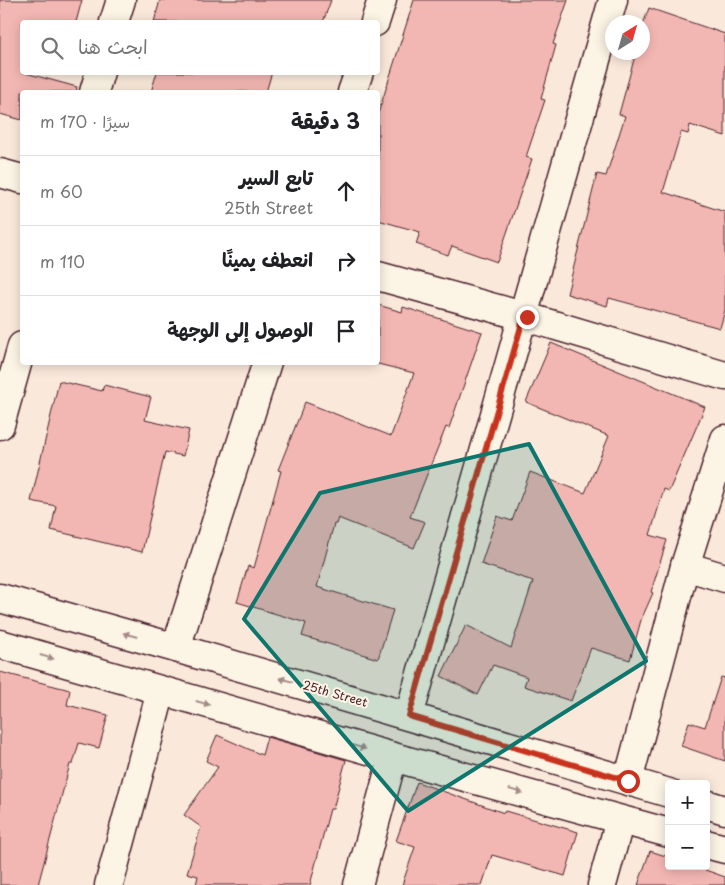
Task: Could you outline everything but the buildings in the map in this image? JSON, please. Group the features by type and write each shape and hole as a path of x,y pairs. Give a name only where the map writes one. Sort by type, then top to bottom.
{"street":[{"path":"115,20 121,0"},
{"path":"376,20 382,0"},
{"path":"409,716 613,0"},
{"path":"95,90 99,75"},
{"path":"353,90 358,75"},
{"path":"0,173 20,178"},
{"path":"380,277 524,316 725,376"},
{"path":"0,425 20,353"},
{"path":"176,648 266,365"},
{"path":"628,781 685,566 725,439"},
{"path":"685,566 725,578"},
{"name":"25th Street","path":"0,598 665,792"},
{"path":"0,644 665,833"},
{"path":"109,885 161,690"},
{"path":"358,885 393,757"},
{"path":"710,805 725,810"},
{"path":"602,885 620,820"},
{"path":"710,845 725,849"}],"highlighted area":[{"path":"529,444 646,661 408,811 244,619 320,493"}],"route":[{"path":"527,317 524,316 409,716 628,781"}]}
